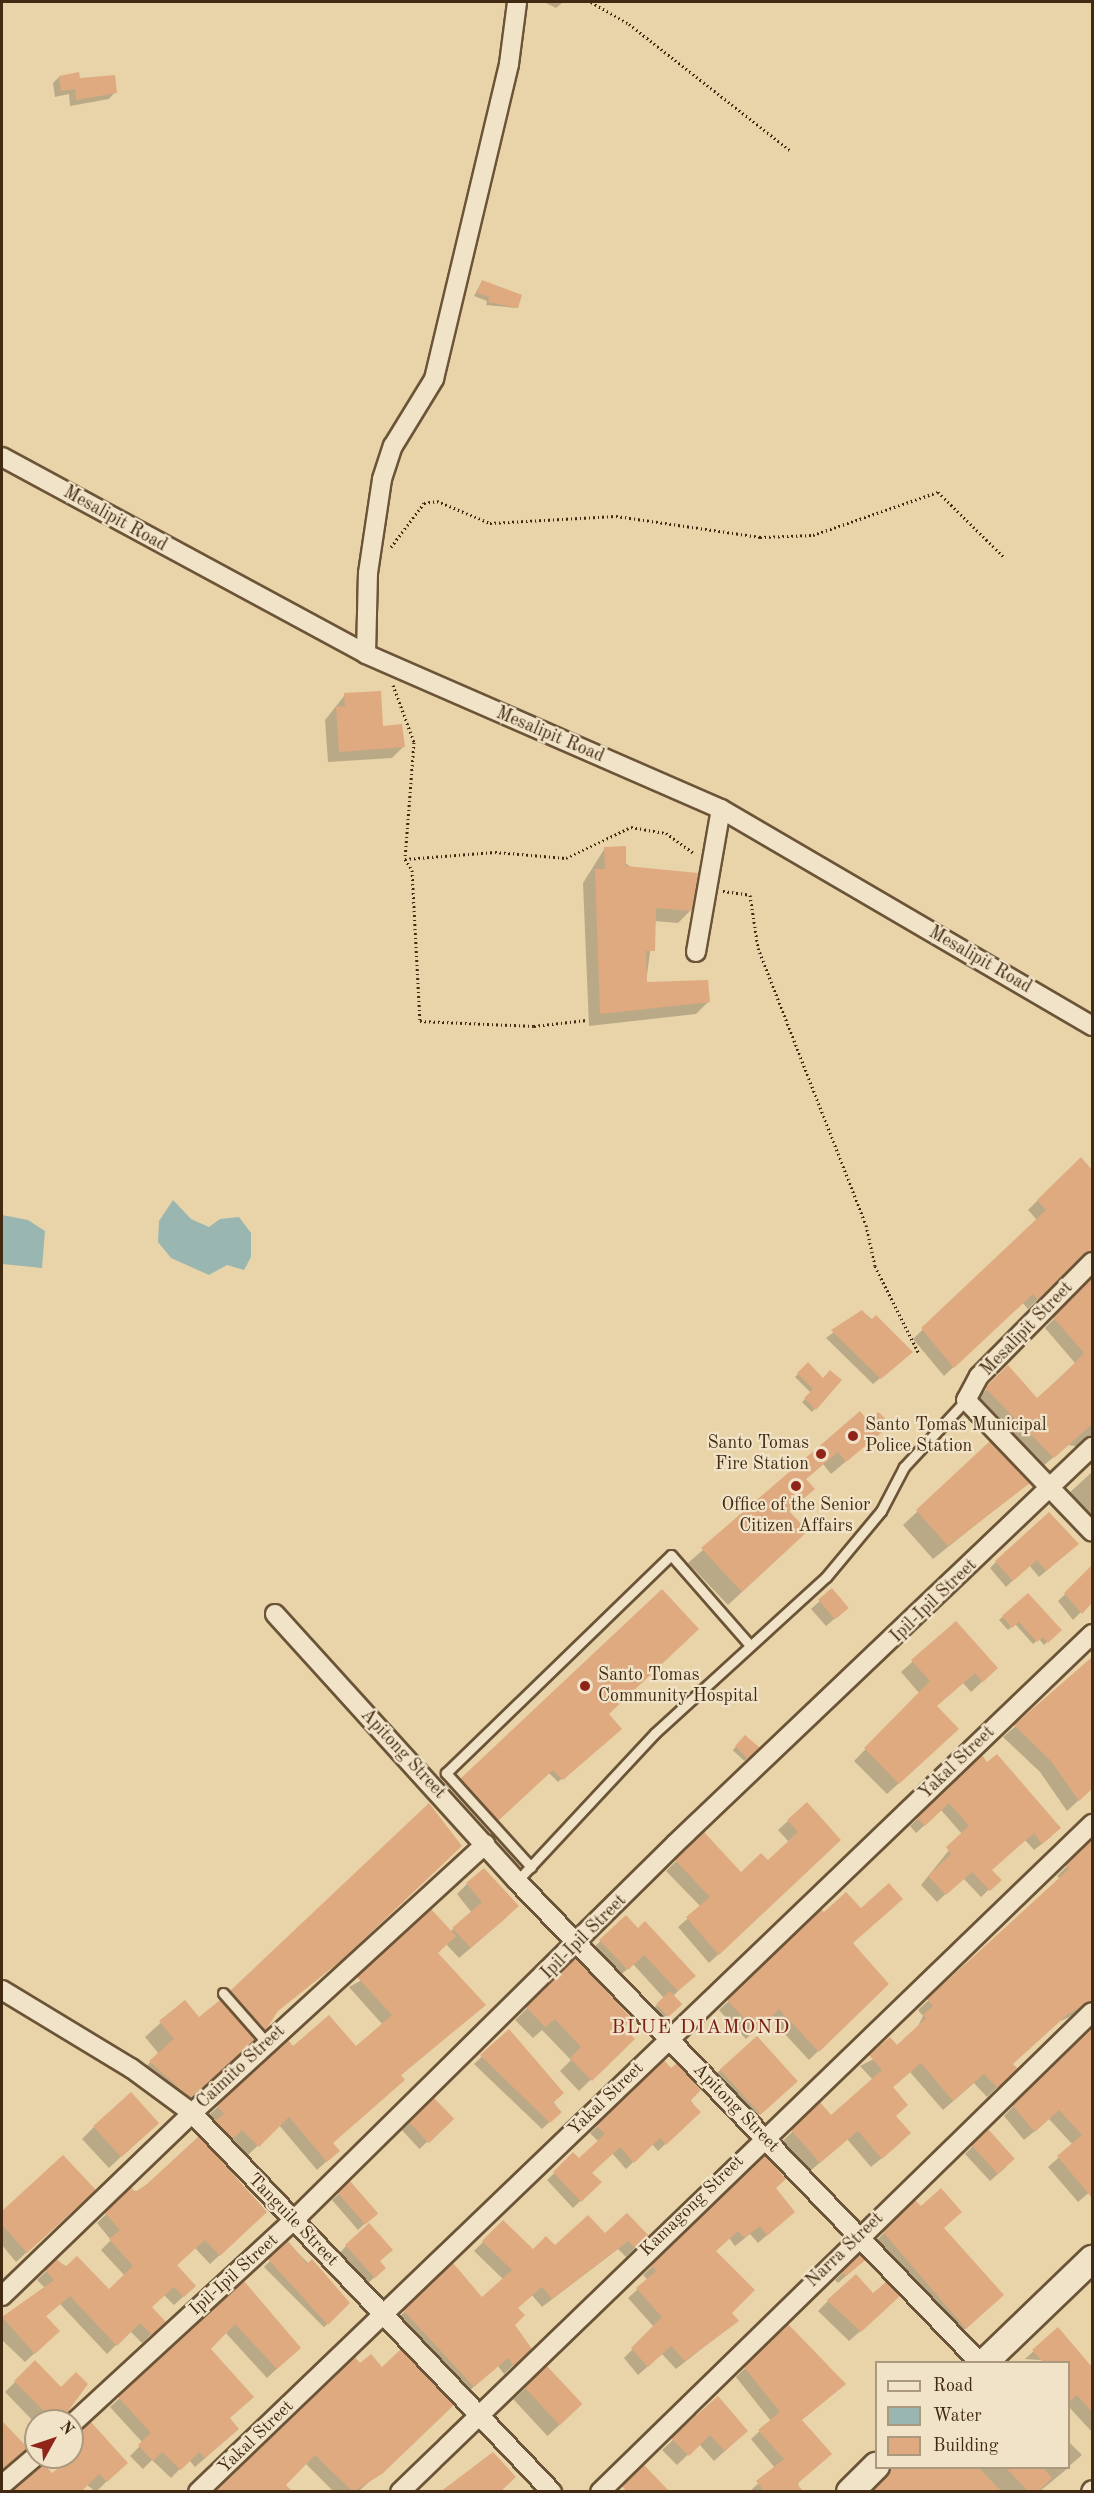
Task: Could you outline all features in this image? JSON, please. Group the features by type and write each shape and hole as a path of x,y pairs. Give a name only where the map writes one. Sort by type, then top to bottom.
{"main road":[{"path":"986,2361 1092,2259"},
{"path":"850,2492 875,2467"}],"street":[{"path":"366,654 368,573 382,478 393,446 434,379 459,286 509,64 517,2"},
{"name":"Mesalipit Road","path":"2,457 366,654 721,809 1092,1026"},
{"path":"696,952 721,809"},
{"name":"Mesalipit Street","path":"966,1400 980,1376 1092,1262"},
{"path":"966,1400 1092,1532"},
{"name":"Ipil-Ipil Street","path":"84,2413 293,2221 579,1944 675,1844 1092,1447"},
{"name":"Apitong Street","path":"275,1614 486,1844 517,1881 978,2361"},
{"name":"Yakal Street","path":"198,2492 1092,1634"},
{"name":"Kamagong Street","path":"400,2492 478,2413 1092,1824"},
{"name":"Caimito Street","path":"2,2296 192,2113 486,1844"},
{"name":"Tanguile Street","path":"2,1990 131,2068 192,2113 552,2492"},
{"name":"Narra Street","path":"600,2492 859,2236 1092,2012"},
{"path":"2,2485 24,2466"}],"lane":[{"path":"517,1881 655,1733 749,1644 826,1577 881,1510 904,1467 966,1400"},
{"path":"531,1867 446,1773 671,1555 749,1644"},
{"path":"223,1993 267,2043"}],"path":[{"path":"591,2 629,24 791,152"},
{"path":"368,573 424,503 437,501 490,523 616,516 760,537 813,536 938,492 1005,558"},
{"path":"397,669 393,686 414,742 405,859 412,870 420,1021 534,1026 587,1020"},
{"path":"405,859 495,852 566,858 630,827 666,833 711,866"},
{"path":"707,889 750,895 758,948 866,1225 875,1266 919,1354"}],"water":[{"path":"173,1200 191,1219 209,1227 220,1219 239,1217 251,1233 251,1257 244,1270 227,1265 209,1275 171,1258 158,1242 159,1221"},
{"path":"2,1215 28,1220 45,1231 42,1268 2,1264"}],"building":[{"path":"79,72 80,78 115,75 117,93 76,100 75,89 61,91 59,76"},
{"path":"482,280 522,295 518,308 488,302 489,297 477,293"},
{"path":"381,691 383,726 402,724 405,747 339,752 336,707 345,706 344,693"},
{"path":"626,846 626,866 698,873 692,911 656,908 655,951 646,951 647,982 708,980 710,1002 600,1014 595,869 605,869 604,847"},
{"path":"1081,1157 1092,1170 1092,1251 1038,1300 1033,1294 954,1368 921,1328 1046,1210 1037,1200"},
{"path":"1092,1277 1092,1424 1054,1458 985,1388 1008,1365 1037,1398 1065,1373 1084,1353 1053,1317"},
{"path":"862,1310 871,1320 876,1315 913,1352 881,1379 831,1330"},
{"path":"808,1362 823,1378 830,1370 842,1380 816,1410 804,1398 813,1389 797,1373"},
{"path":"860,1411 868,1421 878,1412 892,1424 846,1462 838,1452 806,1479 815,1489 789,1511 808,1531 742,1592 701,1548"},
{"path":"990,1441 1030,1483 948,1546 916,1510"},
{"path":"1049,1512 1079,1544 1046,1571 1037,1560 1013,1581 995,1561"},
{"path":"1092,1565 1092,1603 1082,1614 1064,1593"},
{"path":"832,1588 849,1608 835,1619 818,1600"},
{"name":"Santo Tomas Community Hospital","path":"662,1589 699,1629 609,1714 622,1729 563,1780 553,1770 498,1821 460,1779"},
{"path":"1028,1593 1062,1630 1048,1643 1043,1637 1037,1642 1019,1622 1012,1628 1002,1616"},
{"path":"956,1621 998,1668 983,1682 975,1673 937,1706 959,1729 899,1784 864,1748 930,1681 911,1660"},
{"path":"1092,1657 1092,1789 1079,1801 1051,1761 1014,1725"},
{"path":"745,1735 760,1748 748,1759 735,1746"},
{"path":"997,1754 1061,1828 1042,1844 1034,1833 992,1870 1002,1880 990,1891 972,1872 946,1895 928,1876 951,1854 946,1847 969,1826 949,1803 925,1826 917,1818 982,1755 987,1762"},
{"path":"807,1802 841,1840 719,1955 686,1917 710,1897 675,1860 704,1832 741,1872 761,1853 768,1860 798,1832 787,1820"},
{"path":"429,1803 462,1846 342,1960 278,2011 265,2031 230,1991"},
{"path":"1092,1839 1092,2001 1068,2014 1013,2064 1018,2069 998,2088 984,2074 953,2101 921,2063 893,2087 908,2105 896,2116 911,2133 882,2159 858,2131 820,2163 791,2130 820,2102 831,2115 882,2070 869,2055 890,2037 897,2045 926,2018 923,2015 933,2006 927,1999 1069,1869 1065,1865"},
{"path":"484,1868 519,1906 471,1948 452,1928 482,1902 466,1883"},
{"path":"889,1883 903,1899 853,1943 889,1984 819,2052 779,2009 756,2031 727,2000 821,1909 824,1912 846,1892 861,1908"},
{"path":"431,1909 456,1936 438,1953 486,2005 401,2075 405,2080 333,2143 340,2151 327,2162 289,2117 259,2147 242,2130 232,2139 215,2121 224,2114 217,2106 288,2040 293,2046 329,2015 356,2046 392,2015 357,1977"},
{"path":"626,1915 638,1928 645,1921 696,1976 678,1991 644,1955 628,1970 599,1940"},
{"path":"576,1958 632,2019 623,2027 635,2039 592,2081 570,2058 581,2047 555,2019 545,2027 526,2007"},
{"path":"670,1991 682,2004 668,2017 656,2004"},
{"path":"185,2000 199,2017 220,2000 255,2040 190,2098 149,2061 174,2039 159,2021"},
{"path":"1092,2027 1092,2198 1057,2156 1082,2135 1059,2110 1035,2132 1012,2105"},
{"path":"509,2029 564,2093 553,2103 562,2112 550,2123 480,2055"},
{"path":"757,2036 798,2081 761,2115 720,2069"},
{"path":"664,2060 671,2068 677,2063 701,2090 690,2101 701,2112 666,2145 660,2138 634,2163 620,2147 592,2173 602,2182 581,2202 553,2172 573,2152 579,2158 605,2134 596,2125"},
{"path":"131,2092 159,2123 121,2157 93,2126"},
{"path":"434,2098 454,2119 429,2143 409,2122"},
{"path":"988,2129 1015,2159 998,2174 971,2144"},
{"path":"199,2136 267,2212 220,2256 205,2240 177,2265 196,2286 184,2297 174,2287 152,2307 166,2322 152,2335 140,2323 117,2346 70,2296 46,2316 60,2331 35,2354 2,2317 54,2280 45,2270 57,2259 65,2267 77,2256 109,2289 133,2266 109,2239 120,2230 105,2213 131,2187 135,2192 147,2184"},
{"path":"63,2155 96,2190 27,2253 2,2225 2,2211"},
{"path":"765,2155 786,2179 776,2188 795,2212 767,2236 760,2226 744,2238 738,2231 716,2251 755,2290 732,2313 739,2321 685,2361 671,2346 648,2367 631,2348 662,2317 636,2288 656,2271 651,2265"},
{"path":"350,2181 378,2213 365,2225 337,2192"},
{"path":"941,2188 962,2212 944,2228 1004,2295 966,2329 883,2232 915,2200 921,2206"},
{"path":"627,2213 649,2236 636,2249 628,2241 552,2299 542,2287 518,2308 525,2315 515,2325 532,2349 514,2366 508,2358 474,2387 403,2310 453,2263 482,2297 512,2270 482,2241 503,2220 533,2249 546,2236 555,2245 588,2215 605,2233"},
{"path":"369,2223 393,2250 380,2261 386,2268 375,2278 345,2245"},
{"path":"288,2241 307,2264 312,2259 350,2303 328,2325 268,2259"},
{"path":"860,2254 865,2260 846,2276 841,2270"},
{"path":"856,2274 873,2293 886,2282 900,2296 861,2332 827,2300"},
{"path":"244,2281 301,2348 277,2369 235,2324 211,2349 254,2397 230,2418 239,2429 205,2458 199,2452 181,2470 162,2452 153,2461 138,2445 151,2433 118,2397"},
{"path":"788,2324 846,2384 802,2420 832,2454 797,2484 804,2492 765,2492 756,2481 784,2459 758,2430 780,2412 744,2367"},
{"path":"1058,2327 1092,2367 1092,2412 1077,2395 1070,2401 1070,2361 1042,2361 1032,2350"},
{"path":"401,2349 454,2405 382,2474 353,2492 315,2455 286,2485 293,2492 215,2492 355,2357 360,2363 371,2354 382,2367"},
{"path":"35,2360 61,2387 76,2372 88,2384 70,2409 42,2409 14,2381"},
{"path":"547,2366 582,2404 560,2425 524,2387"},
{"path":"718,2396 748,2431 725,2451 710,2435 689,2456 671,2438"},
{"path":"2,2421 24,2444 24,2452 2,2471"},
{"path":"91,2422 128,2463 107,2482 99,2474 81,2492 12,2492 38,2469 48,2469 52,2473 57,2469 84,2469 84,2427"},
{"path":"493,2452 516,2477 500,2492 440,2492"},
{"path":"644,2465 670,2492 627,2492 622,2486"},
{"path":"890,2469 980,2469 1002,2492 872,2492"},
{"path":"1007,2469 1044,2469 1052,2478 1038,2492 1029,2492"}],"place":[{"name":"Santo Tomas Municipal Police Station","path":"853,1436"},
{"name":"Santo Tomas Fire Station","path":"821,1454"},
{"name":"Office of the Senior Citizen Affairs","path":"796,1486"},
{"name":"Santo Tomas Community Hospital","path":"585,1686"}],"district":[{"name":"BLUE DIAMOND","path":"701,2028"}]}
